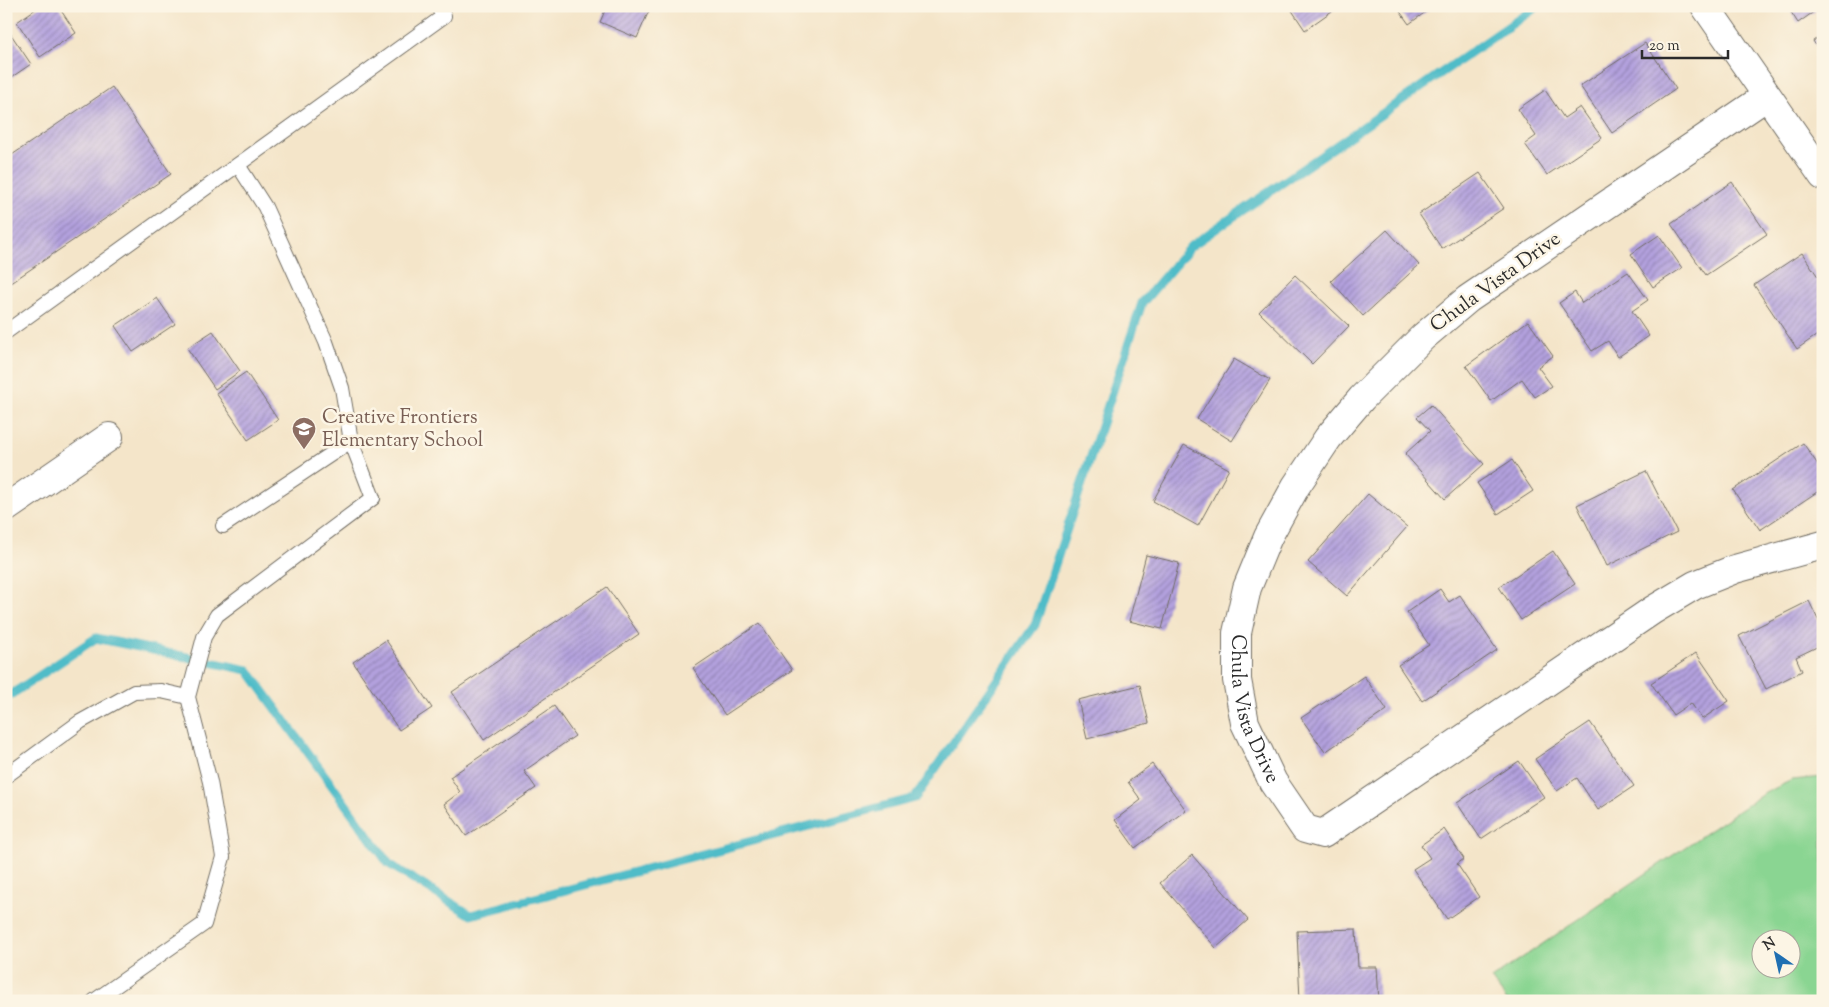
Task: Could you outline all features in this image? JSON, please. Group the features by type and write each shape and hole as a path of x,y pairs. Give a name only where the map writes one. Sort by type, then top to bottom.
{"street":[{"path":"1705,6 1823,176"},
{"name":"Chula Vista Drive","path":"1767,96 1468,300 1423,337 1362,398 1334,432 1296,486 1268,537 1247,588 1237,633 1236,680 1245,723 1273,782 1306,829 1323,834 1645,615 1695,585 1735,569 1823,544"},
{"path":"6,508 109,437"}],"lane":[{"path":"6,332 444,16 437,6"},
{"path":"94,1001 204,924 213,896 223,857 210,782 188,697 203,641 217,615 373,498 351,441 342,388 326,342 266,206 238,165"},
{"path":"223,526 351,441"},
{"path":"6,776 80,722 134,692 161,691 188,697"}],"green space":[{"path":"1823,777 1823,1001 1507,1001 1491,979 1763,794 1792,780"}],"building":[{"path":"40,6 58,6 76,33 40,57 17,22"},
{"path":"607,6 651,6 637,38 600,22"},
{"path":"1289,6 1339,6 1305,30"},
{"path":"1396,6 1434,6 1409,24"},
{"path":"1787,6 1822,6 1798,23"},
{"path":"6,27 31,64 6,81"},
{"path":"1823,35 1823,56 1813,41"},
{"path":"1645,43 1676,89 1612,133 1580,86"},
{"path":"112,87 171,174 6,286 6,159"},
{"path":"1545,90 1564,118 1580,107 1602,138 1547,175 1525,144 1536,136 1518,109"},
{"path":"1480,173 1504,208 1442,249 1419,214"},
{"path":"1732,182 1767,234 1706,275 1671,224"},
{"path":"1387,230 1419,265 1363,316 1331,281"},
{"path":"1659,235 1682,268 1653,287 1631,254"},
{"path":"1802,253 1823,284 1823,331 1797,349 1754,285"},
{"path":"1628,272 1648,300 1632,311 1649,336 1618,357 1608,341 1592,351 1559,303 1575,292 1582,303"},
{"path":"1295,275 1349,326 1312,364 1259,312"},
{"path":"157,298 175,324 133,352 115,326"},
{"path":"1528,321 1553,356 1538,367 1552,386 1535,397 1522,379 1491,401 1466,366"},
{"path":"213,331 240,371 215,389 187,348"},
{"path":"1234,359 1270,380 1232,441 1197,419"},
{"path":"246,372 278,420 248,440 216,393"},
{"path":"1431,405 1484,464 1445,499 1405,454 1430,431 1417,417"},
{"path":"1803,443 1823,472 1823,488 1760,530 1733,490"},
{"path":"1184,445 1229,469 1198,526 1153,501"},
{"path":"1512,460 1533,491 1498,514 1477,483"},
{"path":"1646,471 1677,532 1607,566 1577,505"},
{"path":"1368,494 1407,527 1347,596 1308,562"},
{"path":"1553,551 1575,584 1521,620 1499,587"},
{"path":"1146,555 1179,563 1162,629 1129,621"},
{"path":"607,587 639,634 484,740 452,692"},
{"path":"1440,589 1449,602 1460,595 1497,650 1422,701 1398,665 1429,645 1407,612"},
{"path":"1809,601 1823,630 1823,644 1796,657 1802,671 1766,689 1739,636"},
{"path":"760,623 792,670 725,715 693,668"},
{"path":"386,640 432,708 399,730 353,662"},
{"path":"1696,653 1729,701 1702,719 1691,703 1673,715 1651,683"},
{"path":"1364,676 1387,710 1325,752 1301,718"},
{"path":"1140,685 1149,723 1087,739 1078,700"},
{"path":"554,706 575,736 524,771 536,788 466,836 444,804 460,792 450,777"},
{"path":"1590,722 1634,786 1598,810 1577,778 1557,791 1535,759"},
{"path":"1519,761 1544,797 1481,839 1457,803"},
{"path":"1152,764 1186,810 1135,848 1115,820 1141,800 1128,782"},
{"path":"1444,829 1464,859 1457,864 1479,897 1447,919 1413,869 1430,858 1421,845"},
{"path":"1192,855 1248,920 1216,948 1160,883"},
{"path":"1356,929 1358,967 1377,967 1379,1001 1300,1001 1297,931"}],"waterway":[{"path":"6,698 96,638 248,670 389,864 471,915 915,798 1035,625 1142,303 1191,246 1538,6"}],"place":[{"name":"Creative Frontiers Elementary School","path":"304,450"}]}
